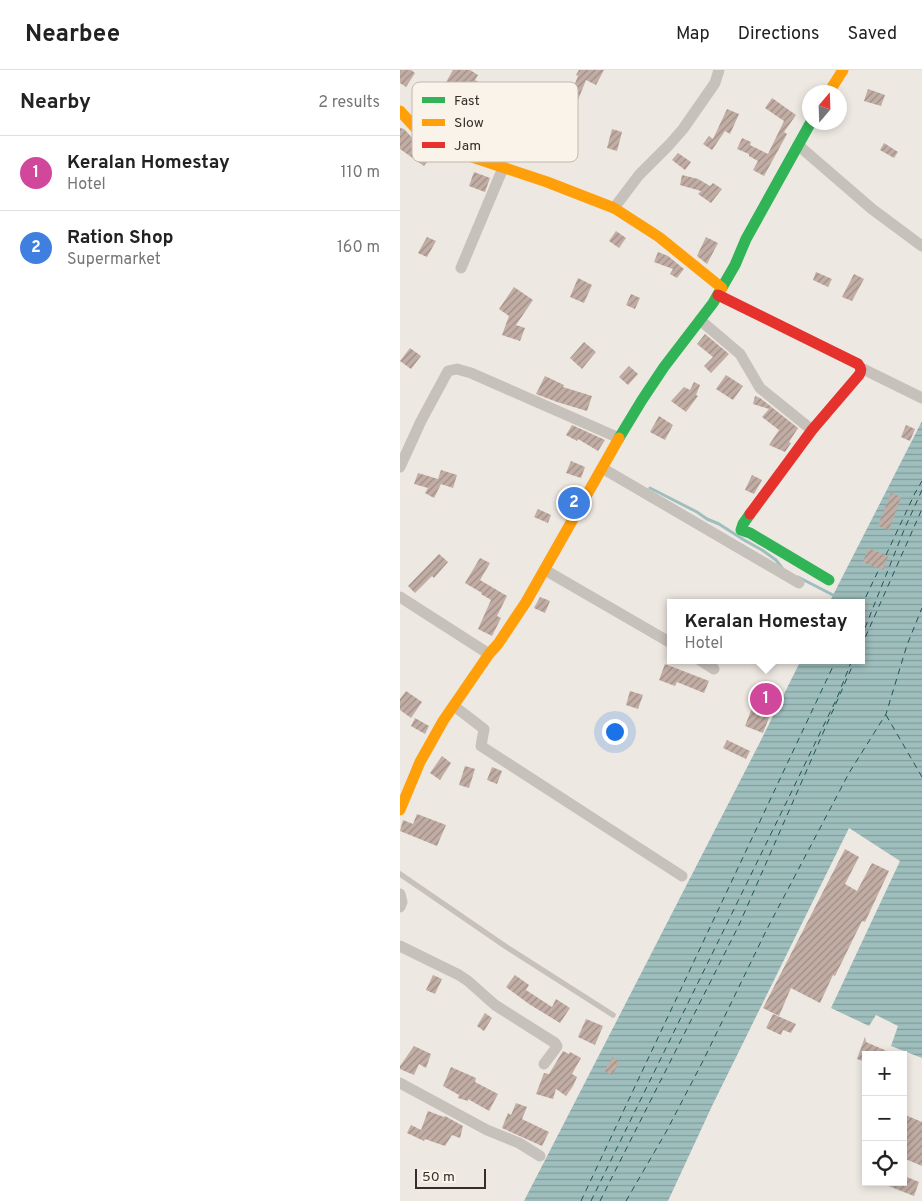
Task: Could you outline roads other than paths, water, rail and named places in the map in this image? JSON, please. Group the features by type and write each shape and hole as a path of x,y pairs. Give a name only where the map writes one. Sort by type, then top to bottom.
{"street":[{"path":"614,208 639,175 683,129 715,83 719,70"},
{"path":"833,85 843,70"},
{"path":"400,110 412,124"},
{"path":"400,810 408,783 443,721 526,602 619,438 664,367 720,291 735,265 746,239 806,130"},
{"path":"798,145 872,209 922,246"},
{"path":"485,162 548,182 614,208 659,237 720,291 858,364 861,368 922,398"},
{"path":"461,268 503,168"},
{"path":"700,320 740,354 760,388 812,430"},
{"path":"829,580 750,533 741,530 743,524 812,430 859,375 861,368"},
{"path":"400,467 421,421 448,371 457,369 471,373 619,438"},
{"path":"602,468 799,583"},
{"path":"545,570 667,641"},
{"path":"400,596 489,654"},
{"path":"706,664 714,669"},
{"path":"454,706 484,730 481,746 682,876"},
{"path":"400,894 402,902 400,907"},
{"path":"400,946 463,978 495,1005 555,1044 556,1048 544,1064"},
{"path":"400,1083 540,1156"}],"lane":[{"path":"400,874 505,946 613,1016"}],"water":[{"path":"922,421 922,1058 891,1046 898,1026 876,1015 869,1026 831,1008 900,861 849,828 712,1106 668,1201 524,1201 799,664 865,664 865,599 831,599"}],"waterway":[{"path":"650,488 719,524 762,550 776,560 782,568"},
{"path":"798,577 833,595"}],"place":[{"name":"Ration Shop","path":"574,503"},
{"name":"Keralan Homestay","path":"766,699"}]}
